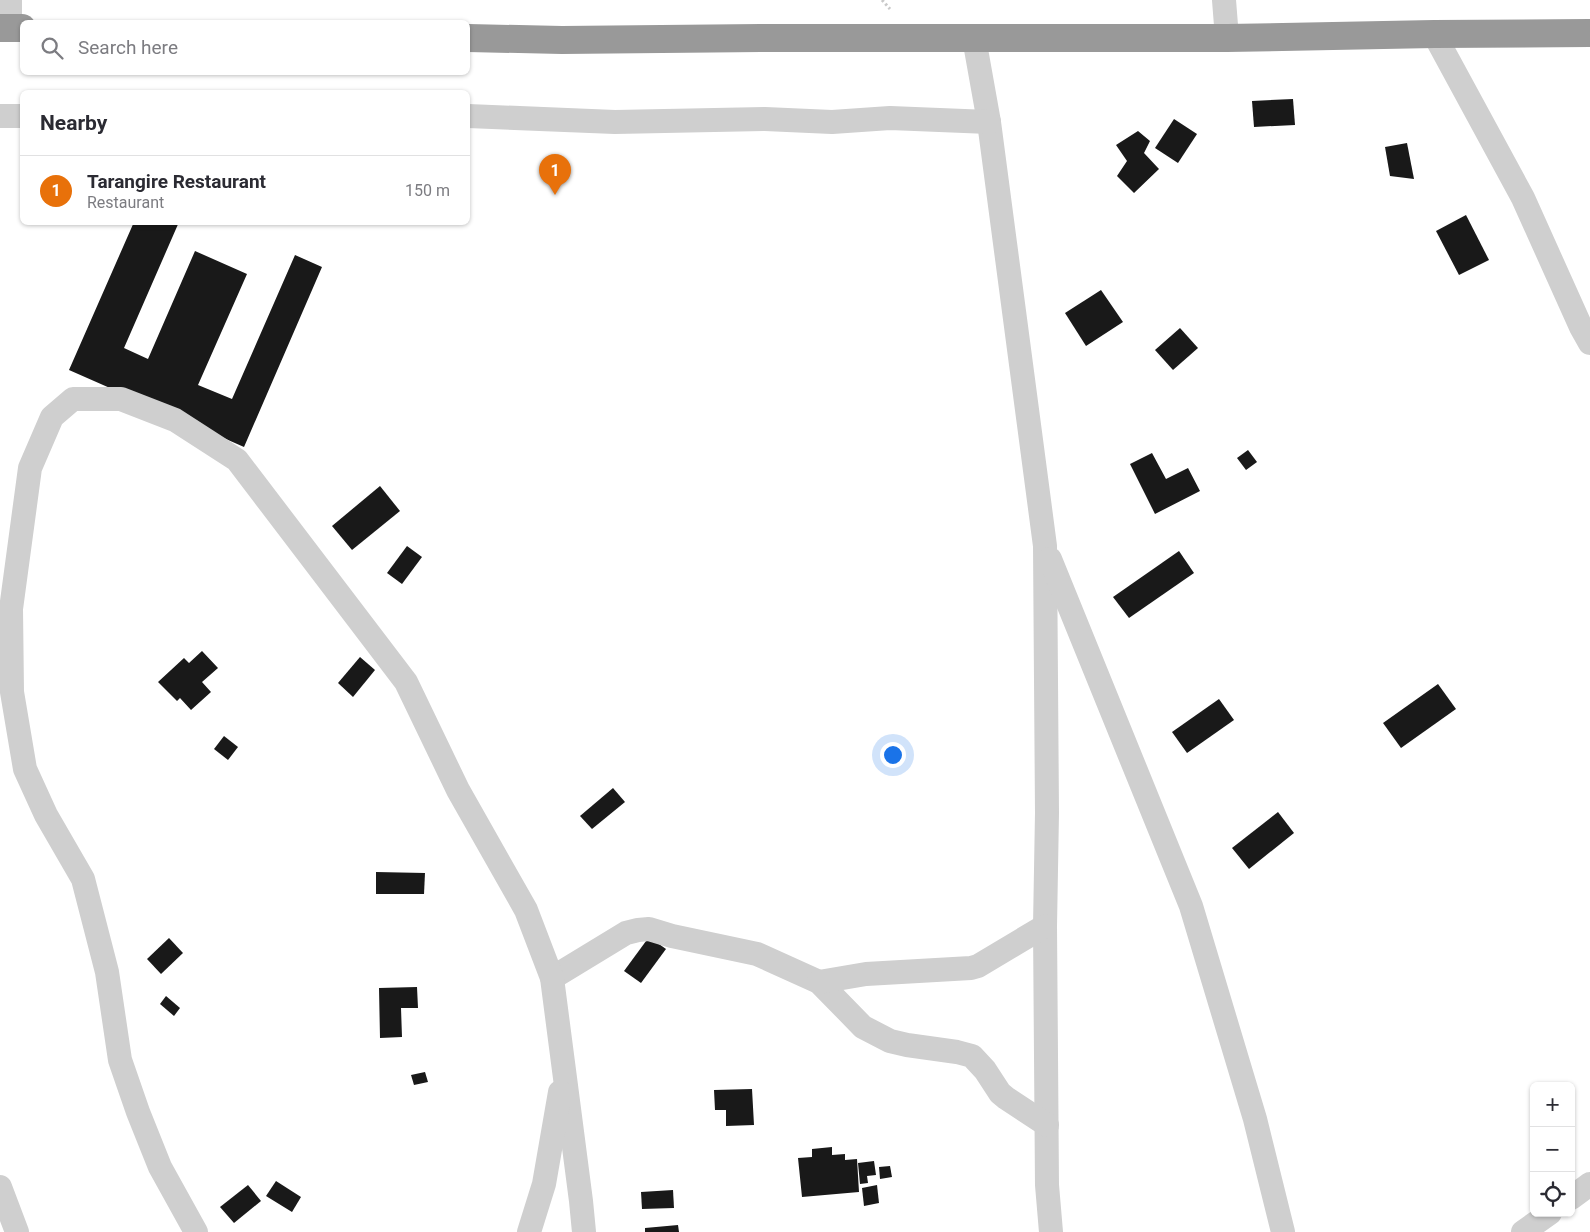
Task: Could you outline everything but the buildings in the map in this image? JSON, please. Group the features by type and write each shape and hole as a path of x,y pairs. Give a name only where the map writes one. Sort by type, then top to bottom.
{"highway":[{"path":"470,38 562,40 1227,38 1590,33"}],"street":[{"path":"10,0 11,28"},
{"path":"1224,0 1227,38"},
{"path":"1434,34 1523,198 1581,327 1590,342"},
{"path":"974,38 989,122 1045,546 1047,813 1044,926 1048,1185 1051,1232"},
{"path":"0,116 20,116"},
{"path":"470,116 615,122 765,119 832,122 890,118 989,122"},
{"path":"196,1232 160,1167 120,1060 107,972 83,879 46,815 25,769 12,692 6,633 11,610 30,468 52,417 73,399 121,399 175,420 237,460 406,682 458,790 526,910 552,978 584,1232"},
{"path":"1045,546 1191,906 1255,1119 1283,1232"},
{"path":"819,982 866,974 971,968 978,966 1044,926"},
{"path":"552,978 626,933 638,930 649,929 672,936 757,954 819,982 864,1027 890,1041 972,1056 1000,1093 1047,1125"},
{"path":"529,1232 544,1184 564,1070"},
{"path":"1575,1195 1590,1184"},
{"path":"0,1188 17,1232"},
{"path":"1523,1232 1544,1217"}],"place":[{"name":"Tarangire Restaurant","path":"555,195"}]}
